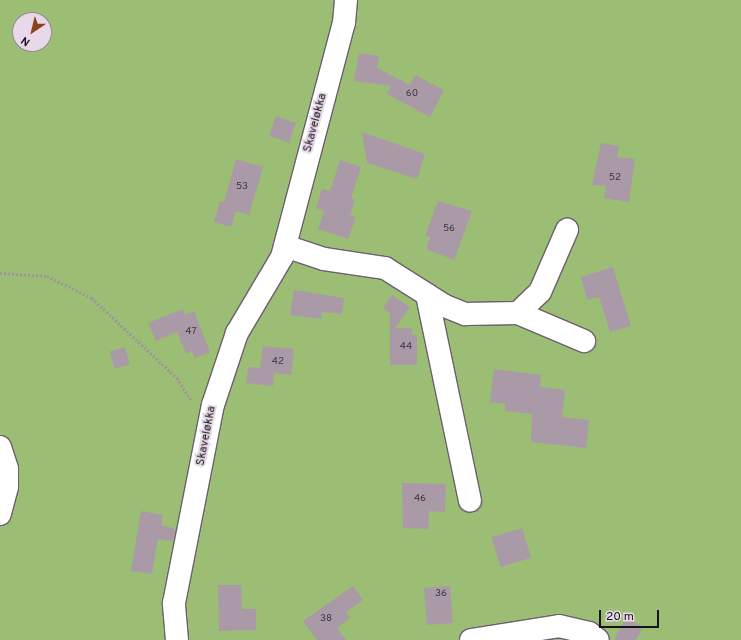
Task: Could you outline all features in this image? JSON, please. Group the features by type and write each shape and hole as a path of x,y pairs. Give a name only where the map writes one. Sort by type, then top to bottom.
{"street":[{"name":"Skaveløkka","path":"177,640 174,604 213,406 237,333 267,287 285,246 344,23 346,0"},
{"path":"518,313 540,292 567,230"},
{"path":"285,246 324,259 385,268 427,295 465,314 518,313 584,341"},
{"path":"427,295 470,501"},
{"path":"0,447 7,469 7,487 0,514"},
{"path":"471,640 559,626 589,633 598,640"}],"path":[{"path":"0,273 47,276 92,298 177,378 195,404"}],"green space":[{"path":"0,0 741,0 741,640 0,640"}],"building":[{"path":"359,53 379,56 377,68 410,85 415,75 444,90 430,117 387,94 391,86 354,81"},
{"path":"276,116 296,123 289,143 269,136"},
{"path":"362,132 425,154 417,179 367,163"},
{"path":"601,143 619,146 617,157 635,159 629,202 604,198 606,186 592,185"},
{"path":"236,159 263,167 249,215 236,211 231,227 214,222 220,201 224,202"},
{"path":"340,160 361,167 351,198 355,200 350,215 356,217 348,239 318,229 324,211 316,208 322,189 330,191"},
{"path":"438,201 472,211 454,260 426,249 430,237 425,236"},
{"path":"613,267 631,326 610,332 599,297 587,300 581,277"},
{"path":"294,290 344,298 342,314 322,312 321,319 290,315"},
{"path":"392,295 410,307 395,328 412,328 412,335 417,335 417,365 390,365 390,313 383,308"},
{"path":"183,309 185,315 194,311 210,352 195,358 192,351 186,354 177,332 156,341 148,323"},
{"path":"263,346 294,349 291,375 274,373 273,386 246,383 248,367 260,368"},
{"path":"125,347 130,364 115,369 110,351"},
{"path":"494,369 541,375 540,387 565,390 562,417 589,420 586,448 531,442 532,414 505,411 505,404 490,402"},
{"path":"402,483 446,484 445,512 429,511 428,529 403,528"},
{"path":"141,511 163,515 161,525 176,529 173,541 158,539 152,574 131,571"},
{"path":"522,528 531,558 500,567 491,537"},
{"path":"218,585 241,585 242,609 256,609 256,630 219,631"},
{"path":"353,586 363,600 346,612 350,618 337,628 346,640 317,640 303,621"},
{"path":"450,586 453,623 427,625 424,588"},
{"path":"626,618 643,627 636,640 614,640"}]}
